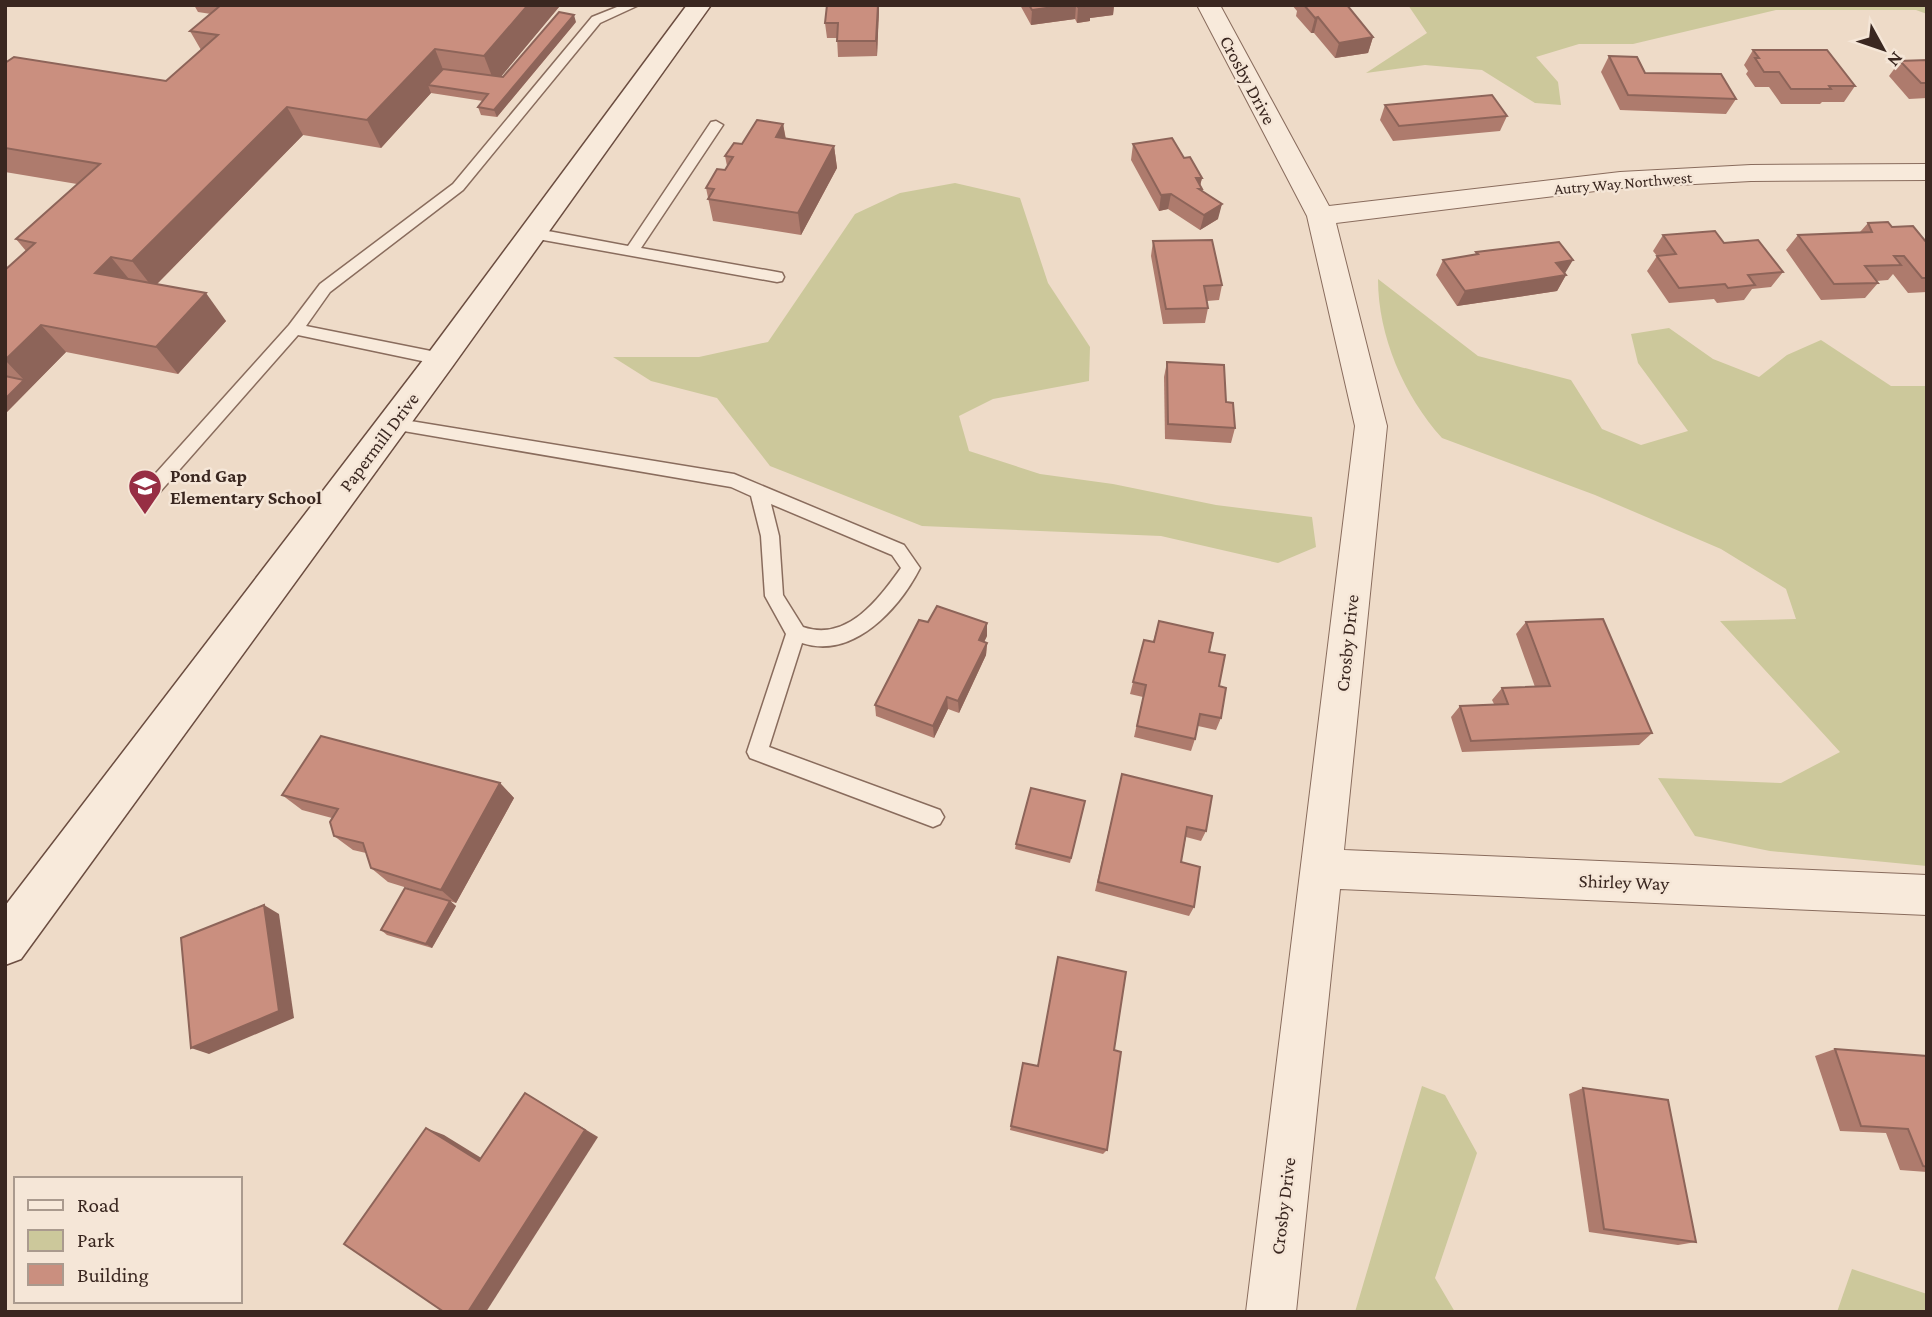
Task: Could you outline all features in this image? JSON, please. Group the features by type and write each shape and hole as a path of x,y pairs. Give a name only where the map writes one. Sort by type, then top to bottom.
{"main road":[{"name":"Papermill Drive","path":"5,943 441,359 699,5"}],"street":[{"name":"Crosby Drive","path":"1208,5 1321,216 1371,426 1271,1312"},
{"name":"Autry Way Northwest","path":"1321,216 1620,180 1751,173 1927,172"},
{"name":"Shirley Way","path":"1322,869 1927,895"}],"lane":[{"path":"153,488 295,329 325,288 458,187 596,20 632,5"},
{"path":"632,251 716,125"},
{"path":"532,233 777,277"},
{"path":"295,329 441,359"},
{"path":"392,424 734,481 898,550 911,568 898,587 854,632 820,640 796,633 774,596 770,536 759,492"},
{"path":"796,633 757,752 933,817"}],"green space":[{"path":"1408,5 1927,5 1927,14 1916,10 1776,10 1633,44 1579,44 1536,57 1558,82 1561,105 1535,103 1482,70 1425,65 1366,73 1427,33"},
{"path":"955,183 1020,198 1048,283 1090,347 1089,381 993,399 959,416 969,451 1040,474 1113,484 1216,505 1312,517 1316,547 1278,563 1161,536 922,526 770,466 717,398 651,381 613,357 699,357 768,342 855,214 900,193"},
{"path":"1378,279 1478,356 1571,380 1602,429 1641,445 1688,431 1638,363 1631,334 1669,328 1713,359 1759,377 1787,355 1821,340 1891,386 1927,386 1927,866 1770,851 1695,836 1658,778 1781,783 1840,752 1720,621 1796,619 1786,589 1721,549 1595,495 1442,438 1416,403 1396,364 1383,322"},
{"path":"1422,1086 1445,1095 1477,1153 1435,1278 1455,1312 1355,1312"},
{"path":"1852,1269 1927,1294 1927,1312 1837,1312"}],"building":[{"path":"221,5 528,5 484,56 435,49 367,120 287,107 132,261 111,257 95,273 206,293 156,347 41,325 5,360 5,270 35,243 16,239 100,164 5,148 5,63 14,57 166,81 218,35 190,31"},
{"path":"827,5 878,5 876,41 837,41 838,23 825,23"},
{"path":"1029,5 1068,5 1032,10"},
{"path":"1304,5 1347,5 1373,37 1339,43 1318,17 1315,18"},
{"path":"559,12 574,15 494,110 478,107 488,94 428,85 443,69 503,77"},
{"path":"1753,50 1827,50 1855,86 1791,89 1779,72 1764,72"},
{"path":"1609,56 1637,57 1645,73 1721,74 1736,99 1628,95"},
{"path":"1927,60 1927,83 1921,83 1900,61"},
{"path":"1492,95 1507,116 1399,126 1385,105"},
{"path":"757,120 783,124 776,137 834,146 798,213 708,199 714,189 706,188 717,169 725,170 733,157 725,156 734,143 742,144"},
{"path":"1172,138 1184,158 1190,157 1202,178 1196,178 1202,189 1199,189 1222,204 1204,215 1171,194 1161,195 1133,144"},
{"path":"1888,222 1892,227 1913,226 1927,243 1927,278 1922,278 1904,256 1894,256 1901,265 1865,266 1878,283 1834,284 1798,235 1872,232 1868,223"},
{"path":"1715,231 1724,243 1758,240 1783,272 1748,275 1755,285 1728,288 1725,284 1679,288 1657,256 1676,254 1663,235"},
{"path":"1212,240 1222,285 1204,286 1208,308 1166,309 1153,241"},
{"path":"1559,242 1573,260 1556,263 1566,275 1465,291 1443,260 1478,254 1476,252"},
{"path":"1167,362 1224,365 1226,402 1233,403 1235,428 1168,424"},
{"path":"5,376 24,380 5,399"},
{"path":"937,606 987,623 979,640 987,643 958,701 947,697 933,726 875,705 919,620 928,622"},
{"path":"1603,619 1652,733 1471,741 1460,706 1508,704 1502,688 1550,686 1526,622"},
{"path":"1159,621 1213,633 1209,652 1225,655 1219,686 1226,688 1221,718 1200,714 1195,739 1137,726 1146,685 1133,682 1144,640 1154,642"},
{"path":"321,736 500,783 441,890 371,868 363,843 334,836 330,822 338,809 282,795"},
{"path":"1122,774 1212,796 1206,831 1187,827 1181,862 1200,867 1194,907 1098,882"},
{"path":"1031,788 1085,801 1071,858 1016,844"},
{"path":"405,888 450,901 426,944 381,930"},
{"path":"264,905 279,1011 191,1048 181,938"},
{"path":"1058,957 1126,972 1114,1050 1121,1052 1107,1150 1011,1126 1023,1063 1038,1066"},
{"path":"1835,1049 1927,1056 1927,1167 1923,1166 1908,1129 1861,1126"},
{"path":"1583,1088 1668,1100 1696,1242 1604,1229"},
{"path":"525,1093 585,1130 468,1312 444,1312 344,1244 426,1128 479,1161"}],"place":[{"name":"Pond Gap Elementary School","path":"145,516"}]}
